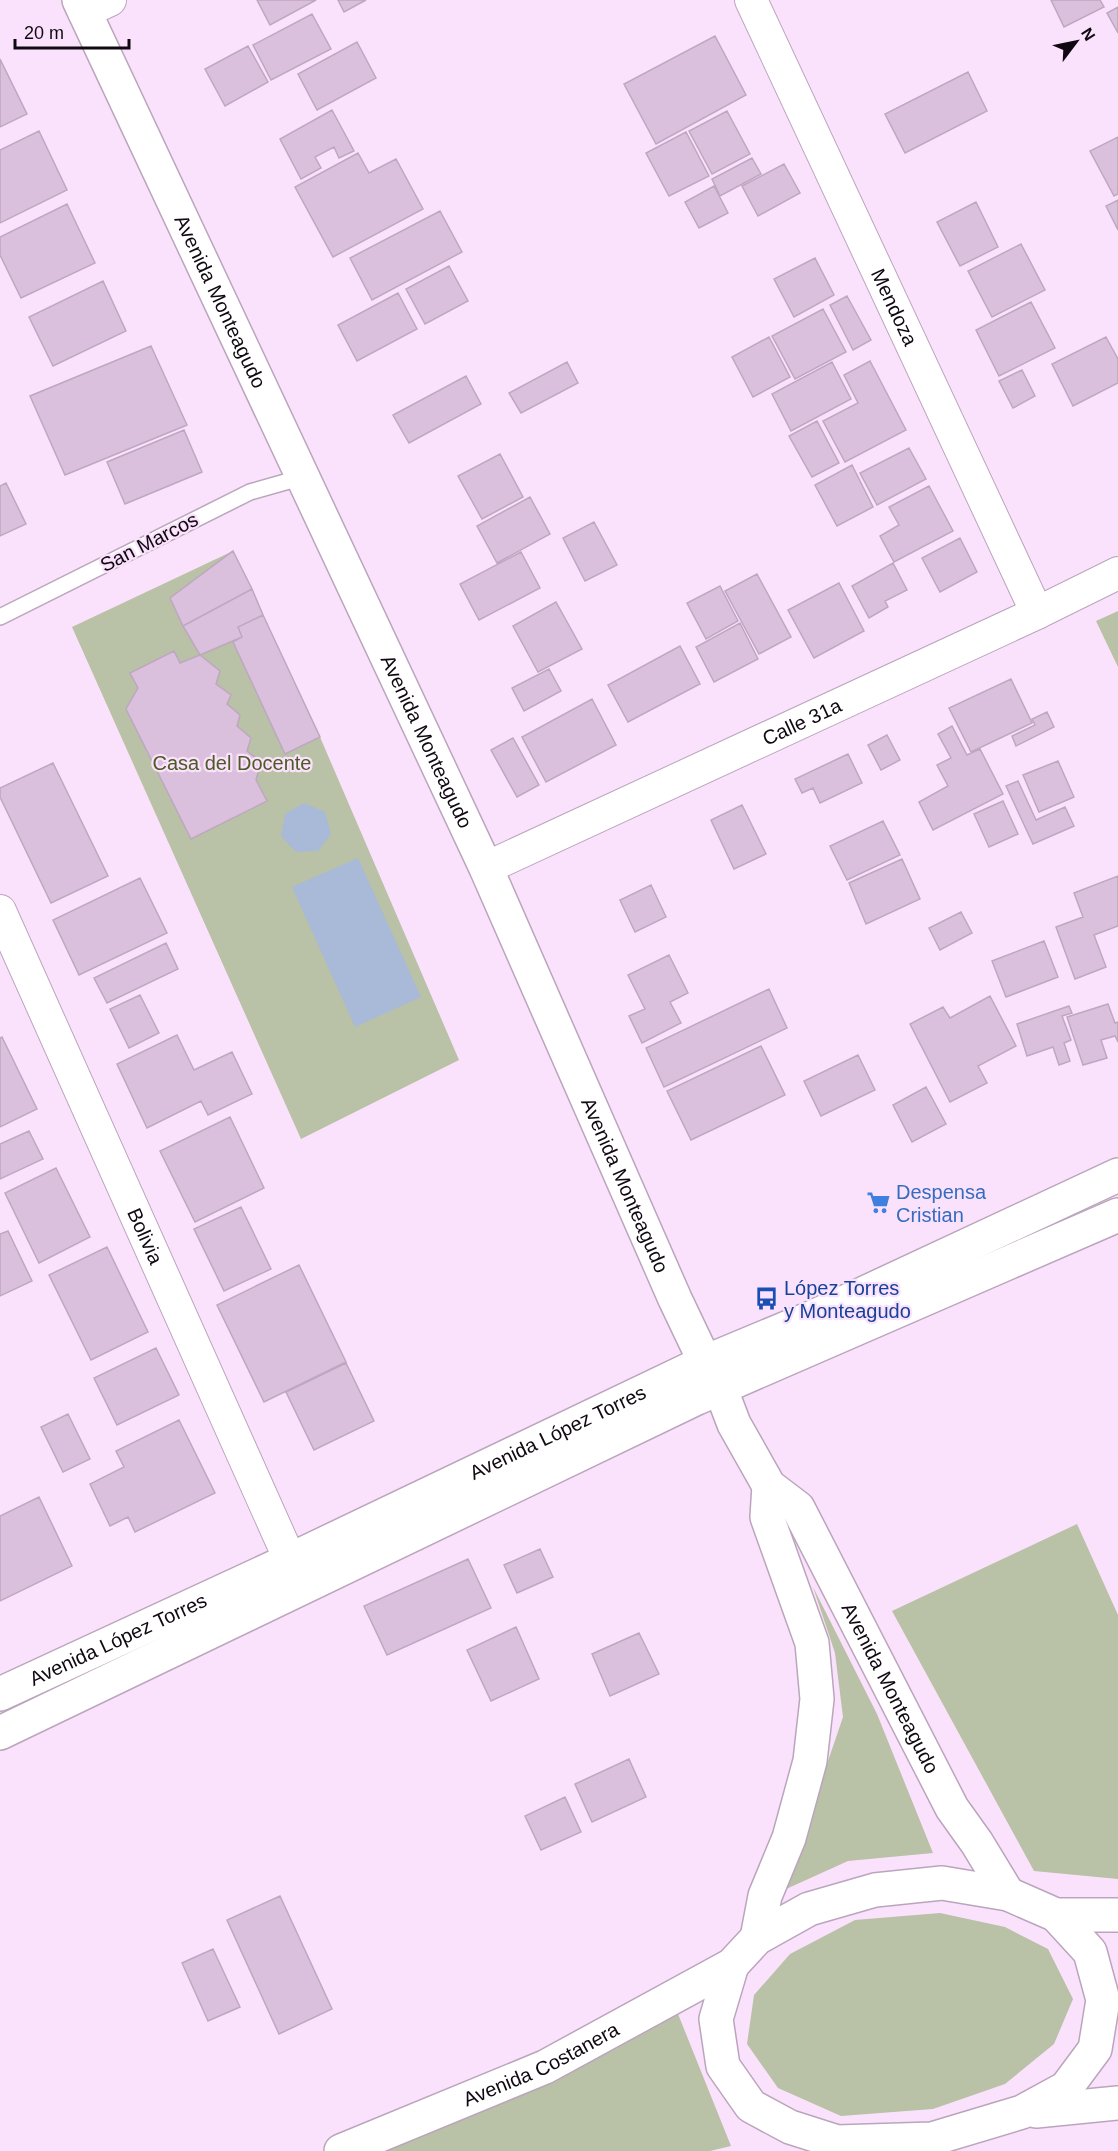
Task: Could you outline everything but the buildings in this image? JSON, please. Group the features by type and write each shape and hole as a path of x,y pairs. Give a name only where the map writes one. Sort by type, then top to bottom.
{"main road":[{"name":"Avenida Monteagudo","path":"91,4 303,477 486,868 675,1299 734,1424 769,1486 798,1508 952,1808 977,1843 1008,1894"},
{"name":"Avenida López Torres","path":"0,1733 712,1375 813,1317 1118,1175"},
{"name":"Avenida López Torres","path":"0,1694 290,1560 712,1375 1118,1215"},
{"path":"757,1938 765,1896 789,1838 810,1761 817,1699 812,1643 766,1517 769,1486"},
{"name":"Avenida Costanera","path":"341,2151 544,2067 732,1965 757,1938 809,1909 875,1890 942,1883 1008,1894 1056,1915 1118,1916"},
{"name":"Avenida Costanera","path":"1022,2112 1066,2088 1095,2049 1103,2000 1090,1952 1056,1915"},
{"name":"Avenida Costanera","path":"732,1965 716,2019 723,2066 751,2106 790,2127 837,2142"},
{"name":"Avenida Costanera","path":"802,2151 837,2142 932,2139 1022,2112 1118,2103"}],"street":[{"name":"Mendoza","path":"751,0 1037,613"},
{"name":"Calle 31a","path":"486,868 1037,613 1118,573"},
{"name":"Bolivia","path":"0,911 290,1560"}],"lane":[{"name":"San Marcos","path":"0,617 250,492 303,477"}],"green space":[{"name":"Casa del Docente","path":"233,551 320,737 459,1060 301,1139 72,627"},
{"path":"1118,611 1118,667 1096,621"},
{"path":"1077,1524 1118,1615 1118,1879 1034,1871 892,1611"},
{"path":"813,1587 877,1714 933,1853 848,1861 784,1890 843,1717 835,1653"},
{"path":"940,1913 1005,1927 1048,1949 1073,1999 1054,2044 1005,2084 933,2109 841,2116 778,2088 747,2044 754,1995 790,1954 855,1920"},
{"path":"676,2009 731,2146 710,2151 377,2151"}],"water":[{"path":"304,803 325,812 331,834 318,851 296,852 281,836 285,814"},
{"path":"358,858 421,997 355,1027 292,887"}],"place":[{"name":"Despensa Cristian","path":"878,1203"},
{"name":"López Torres y Monteagudo","path":"766,1299"}]}
